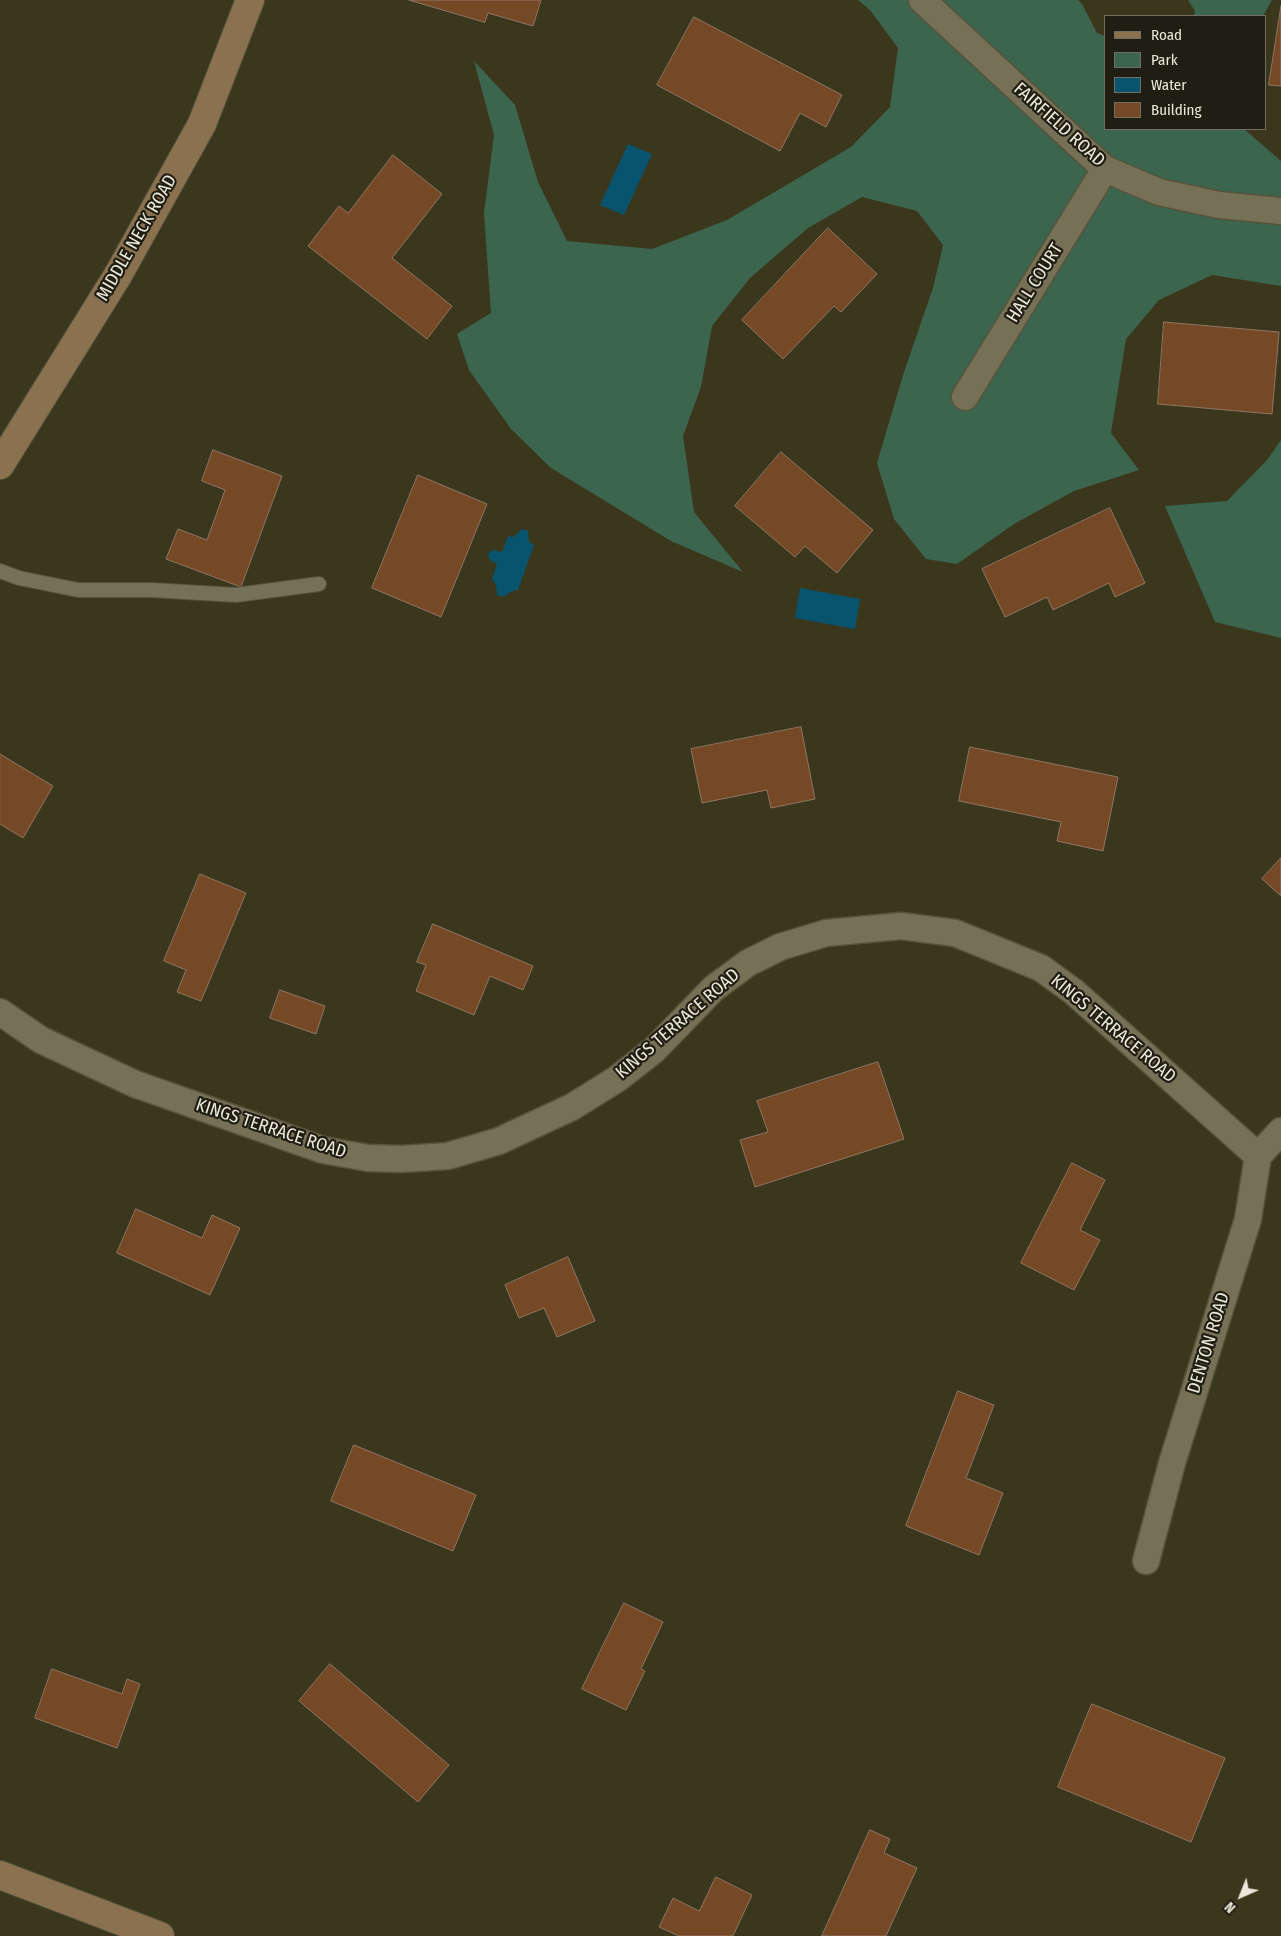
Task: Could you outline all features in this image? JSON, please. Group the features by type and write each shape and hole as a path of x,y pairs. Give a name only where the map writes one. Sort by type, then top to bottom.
{"main road":[{"name":"MIDDLE NECK ROAD","path":"0,465 118,275 202,124 250,0"},
{"path":"0,1875 160,1936"}],"street":[{"name":"FAIRFIELD ROAD","path":"922,0 1105,169 1159,192 1219,205 1281,211"},
{"name":"HALL COURT","path":"965,397 1105,169"},
{"name":"KINGS TERRACE ROAD","path":"0,1012 41,1040 135,1084 323,1150 368,1158 402,1159 448,1156 499,1141 572,1107 610,1084 654,1050 714,988 748,963 780,947 826,933 901,926 955,933 1041,968 1074,992 1258,1156"},
{"path":"1258,1156 1281,1131"},
{"name":"DENTON ROAD","path":"1146,1561 1172,1463 1248,1219 1258,1156"}],"lane":[{"path":"0,571 19,578 78,590 150,590 236,595 319,584"}],"green space":[{"path":"858,0 1078,0 1097,33 1104,36 1104,130 1245,130 1281,161 1281,286 1212,275 1159,300 1126,339 1111,433 1139,470 1074,491 1014,524 957,564 926,559 894,519 877,463 904,372 933,288 943,245 917,211 862,197 808,228 750,278 712,326 701,387 683,436 694,512 743,572 671,541 551,468 511,429 469,370 457,334 491,313 484,213 494,135 474,61 515,105 538,182 567,241 652,249 727,220 851,147 890,107 898,48 870,10"},
{"path":"1188,0 1272,0 1264,15 1194,15 1195,11"},
{"path":"1281,440 1281,638 1215,622 1165,506 1227,501 1267,460"}],"water":[{"path":"628,144 652,154 624,215 600,205"},
{"path":"522,529 528,531 529,542 534,545 518,590 512,591 503,597 497,595 496,585 492,579 497,564 490,560 488,554 493,550 502,552 508,536 513,537"},
{"path":"800,588 860,599 855,629 795,618"}],"building":[{"path":"409,0 541,0 533,26 488,13 485,22"},
{"path":"1281,6 1281,86 1269,85"},
{"path":"694,17 842,95 826,127 800,113 780,151 657,85"},
{"path":"393,155 442,194 392,258 452,306 427,339 308,246 339,206 348,213"},
{"path":"828,228 877,274 841,312 834,306 783,359 742,320"},
{"path":"1164,322 1279,332 1272,414 1158,404"},
{"path":"213,450 282,476 241,587 166,559 178,529 207,540 225,490 202,481"},
{"path":"781,452 873,530 837,573 805,546 795,557 735,506"},
{"path":"418,475 487,504 441,617 372,588"},
{"path":"1110,508 1145,583 1115,597 1109,583 1053,610 1047,597 1005,617 982,569"},
{"path":"801,727 815,799 771,808 767,790 702,803 691,749"},
{"path":"970,747 1118,777 1103,851 1057,841 1061,822 959,801"},
{"path":"0,754 53,786 23,838 0,824"},
{"path":"1281,858 1281,896 1262,879"},
{"path":"200,874 246,893 201,1001 177,992 186,970 164,961"},
{"path":"433,924 533,966 523,990 490,976 474,1015 416,991 426,965 417,962"},
{"path":"280,990 325,1006 316,1034 270,1018"},
{"path":"878,1062 904,1139 755,1187 740,1140 768,1132 757,1101"},
{"path":"1072,1163 1105,1180 1080,1230 1100,1240 1074,1290 1021,1263"},
{"path":"136,1209 202,1238 212,1215 240,1228 210,1295 117,1253"},
{"path":"568,1257 595,1321 557,1337 544,1308 519,1318 505,1285"},
{"path":"958,1391 994,1405 966,1478 1003,1493 979,1555 906,1526"},
{"path":"354,1445 476,1495 453,1551 331,1501"},
{"path":"624,1603 663,1622 641,1669 645,1671 626,1710 582,1689"},
{"path":"330,1664 449,1765 418,1802 299,1701"},
{"path":"52,1669 122,1694 127,1679 140,1684 117,1748 35,1718"},
{"path":"1092,1704 1225,1758 1191,1842 1058,1787"},
{"path":"870,1830 890,1839 884,1853 917,1868 886,1936 822,1936"},
{"path":"716,1877 752,1895 733,1936 679,1936 659,1927 673,1898 699,1911"}]}
